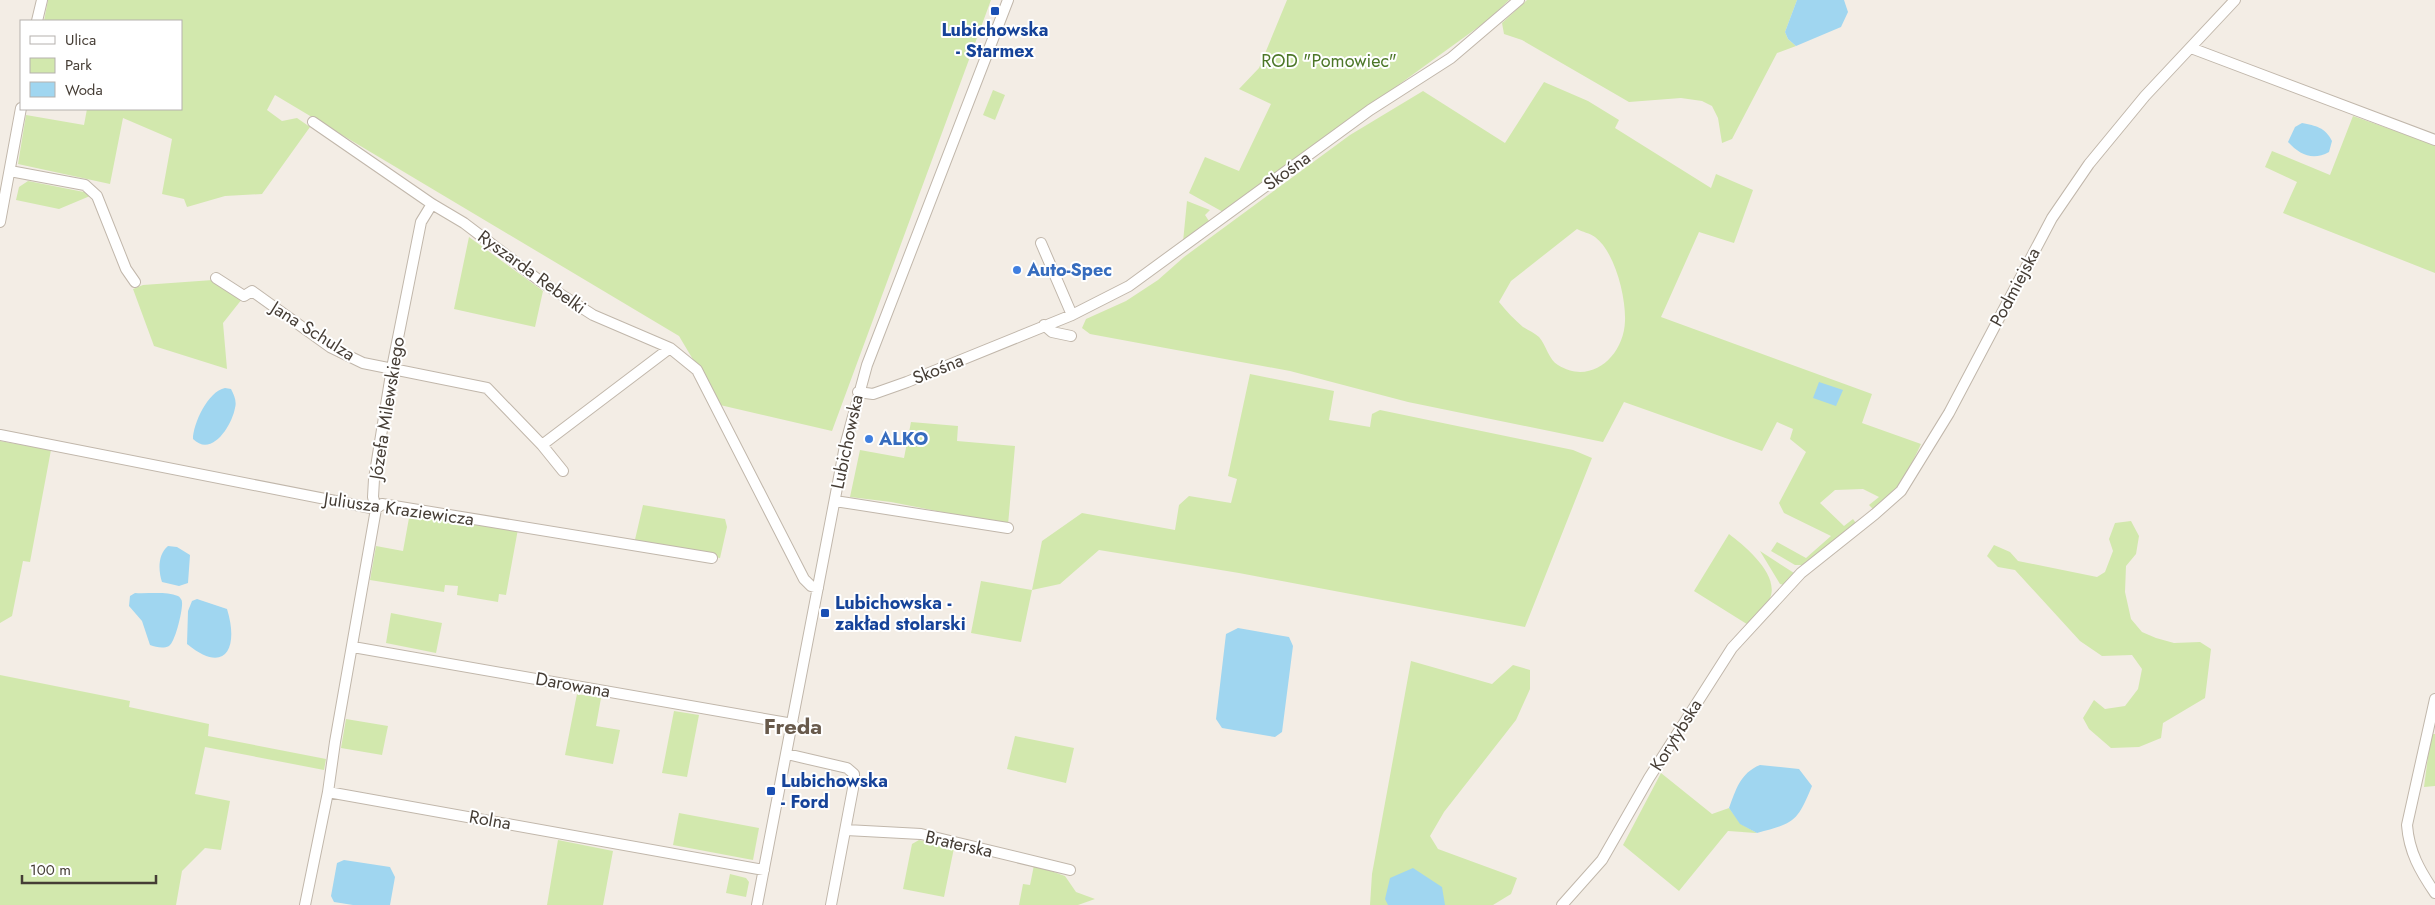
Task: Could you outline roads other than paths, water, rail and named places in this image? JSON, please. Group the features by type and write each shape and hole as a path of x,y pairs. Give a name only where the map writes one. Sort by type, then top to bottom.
{"street":[{"path":"38,20 42,0"},
{"name":"Lubichowska","path":"757,905 858,392 1008,0"},
{"name":"Skośna","path":"858,392 873,394 1072,315 1129,286 1370,110 1451,58 1519,0"},
{"name":"Podmiejska","path":"1801,573 1901,491 1949,413 2052,218 2089,164 2145,96 2235,0"},
{"path":"2190,48 2435,140"},
{"path":"0,222 21,110"},
{"name":"Ryszarda Rebelki","path":"314,122 432,204 464,223 540,280 593,315 670,348 683,356 697,370 804,579 811,586 818,588"},
{"path":"10,171 85,185 98,196 126,269 136,282"},
{"name":"Józefa Milewskiego","path":"328,792 376,509 373,497 374,479 392,368 421,222 432,204"},
{"path":"1041,243 1072,315"},
{"name":"Jana Schulza","path":"216,278 244,296 252,291 330,347 363,363 487,388 542,445 563,471"},
{"path":"1044,325 1052,332 1071,336"},
{"path":"542,445 670,348"},
{"name":"Juliusza Kraziewicza","path":"0,435 376,509 382,504 712,558"},
{"path":"835,502 1008,528"},
{"name":"Korytybska","path":"1562,905 1602,860 1649,778 1732,648 1801,573"},
{"name":"Darowana","path":"353,647 793,724"},
{"path":"2435,699 2407,825 2408,844 2417,865 2435,893"},
{"path":"787,754 847,768 854,774 846,830 831,905"},
{"path":"305,905 328,792"},
{"name":"Rolna","path":"328,792 764,870"},
{"name":"Braterska","path":"846,830 921,834 1070,870"}],"water":[{"path":"1797,0 1844,0 1848,12 1841,27 1796,46 1788,39 1785,32"},
{"path":"2302,123 2316,126 2329,136 2332,141 2329,152 2318,156 2307,155 2297,150 2288,142 2295,127"},
{"path":"1819,382 1843,390 1836,406 1813,398"},
{"path":"225,388 231,389 236,405 230,423 214,442 207,445 200,444 193,439 199,417 213,395"},
{"path":"168,546 177,547 190,555 188,583 179,586 162,582 160,562 162,553"},
{"path":"135,593 168,594 178,596 181,599 182,606 178,626 174,639 169,646 162,648 150,645 142,621 129,606 130,596"},
{"path":"197,599 227,609 231,635 230,645 226,653 220,657 211,657 200,653 187,644 188,611 192,601"},
{"path":"1238,628 1289,637 1293,646 1282,732 1275,737 1222,728 1216,719 1226,634"},
{"path":"1760,765 1799,769 1812,786 1798,814 1793,819 1780,826 1757,833 1740,824 1729,808 1743,777 1753,768"},
{"path":"344,860 390,867 395,877 390,905 353,905 334,902 331,896 337,863"},
{"path":"1413,868 1442,887 1445,905 1388,905 1385,899 1390,878"}],"place":[{"name":"Lubichowska - Starmex","path":"995,11"},
{"name":"Auto-Spec","path":"1017,270"},
{"name":"ALKO","path":"869,439"},
{"name":"Lubichowska - zakład stolarski","path":"825,613"},
{"name":"Lubichowska - Ford","path":"771,791"}],"district":[{"name":"Freda","path":"793,726"}],"park label":[{"name":"ROD \"Pomowiec\"","path":"1329,61"}]}
